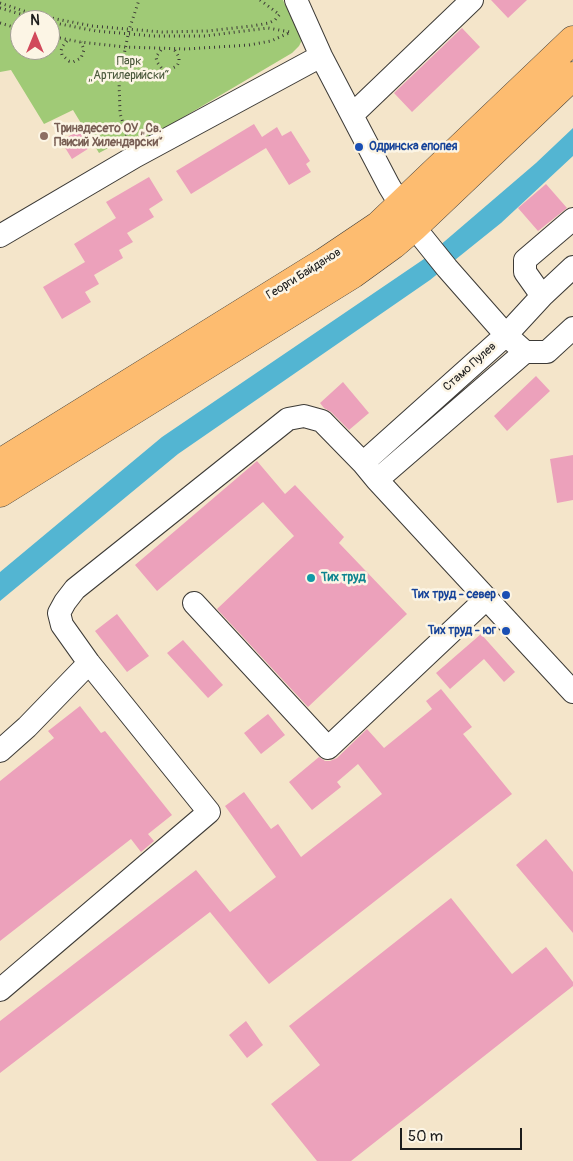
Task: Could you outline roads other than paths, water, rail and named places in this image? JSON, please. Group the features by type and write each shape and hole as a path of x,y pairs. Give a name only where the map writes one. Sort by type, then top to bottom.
{"main road":[{"name":"Георги Байданов","path":"0,493 353,274 393,245 407,216 573,40"},
{"name":"Георги Байданов","path":"0,463 324,262 379,225 407,216 573,76"}],"street":[{"path":"352,115 472,0"},
{"path":"286,8 295,27 321,56 407,216 431,250 506,335 525,352"},
{"path":"0,236 136,156 321,56"},
{"path":"542,296 525,272 525,260 573,219"},
{"name":"Стамо Пулев","path":"370,472 506,335 542,296 573,267"},
{"path":"370,472 525,352 546,352 573,328"},
{"path":"0,990 209,812 89,663 62,624 59,613 75,589 288,419 304,416 322,421 573,692"},
{"path":"194,603 328,748 486,598"},
{"path":"0,751 27,727 89,663"}],"water":[{"path":"573,128 573,156 501,223 430,280 178,454 0,601 0,572 162,437 424,259 536,163"}],"place":[{"name":"Тринадесето ОУ „Св. Паисий Хилендарски“","path":"44,136"},
{"name":"Одринска епопея","path":"359,147"},
{"name":"Тих труд","path":"311,578"},
{"name":"Тих труд - север","path":"506,595"},
{"name":"Тих труд - юг","path":"506,631"}],"park label":[{"name":"Парк „Артилерийски“","path":"129,69"}]}
